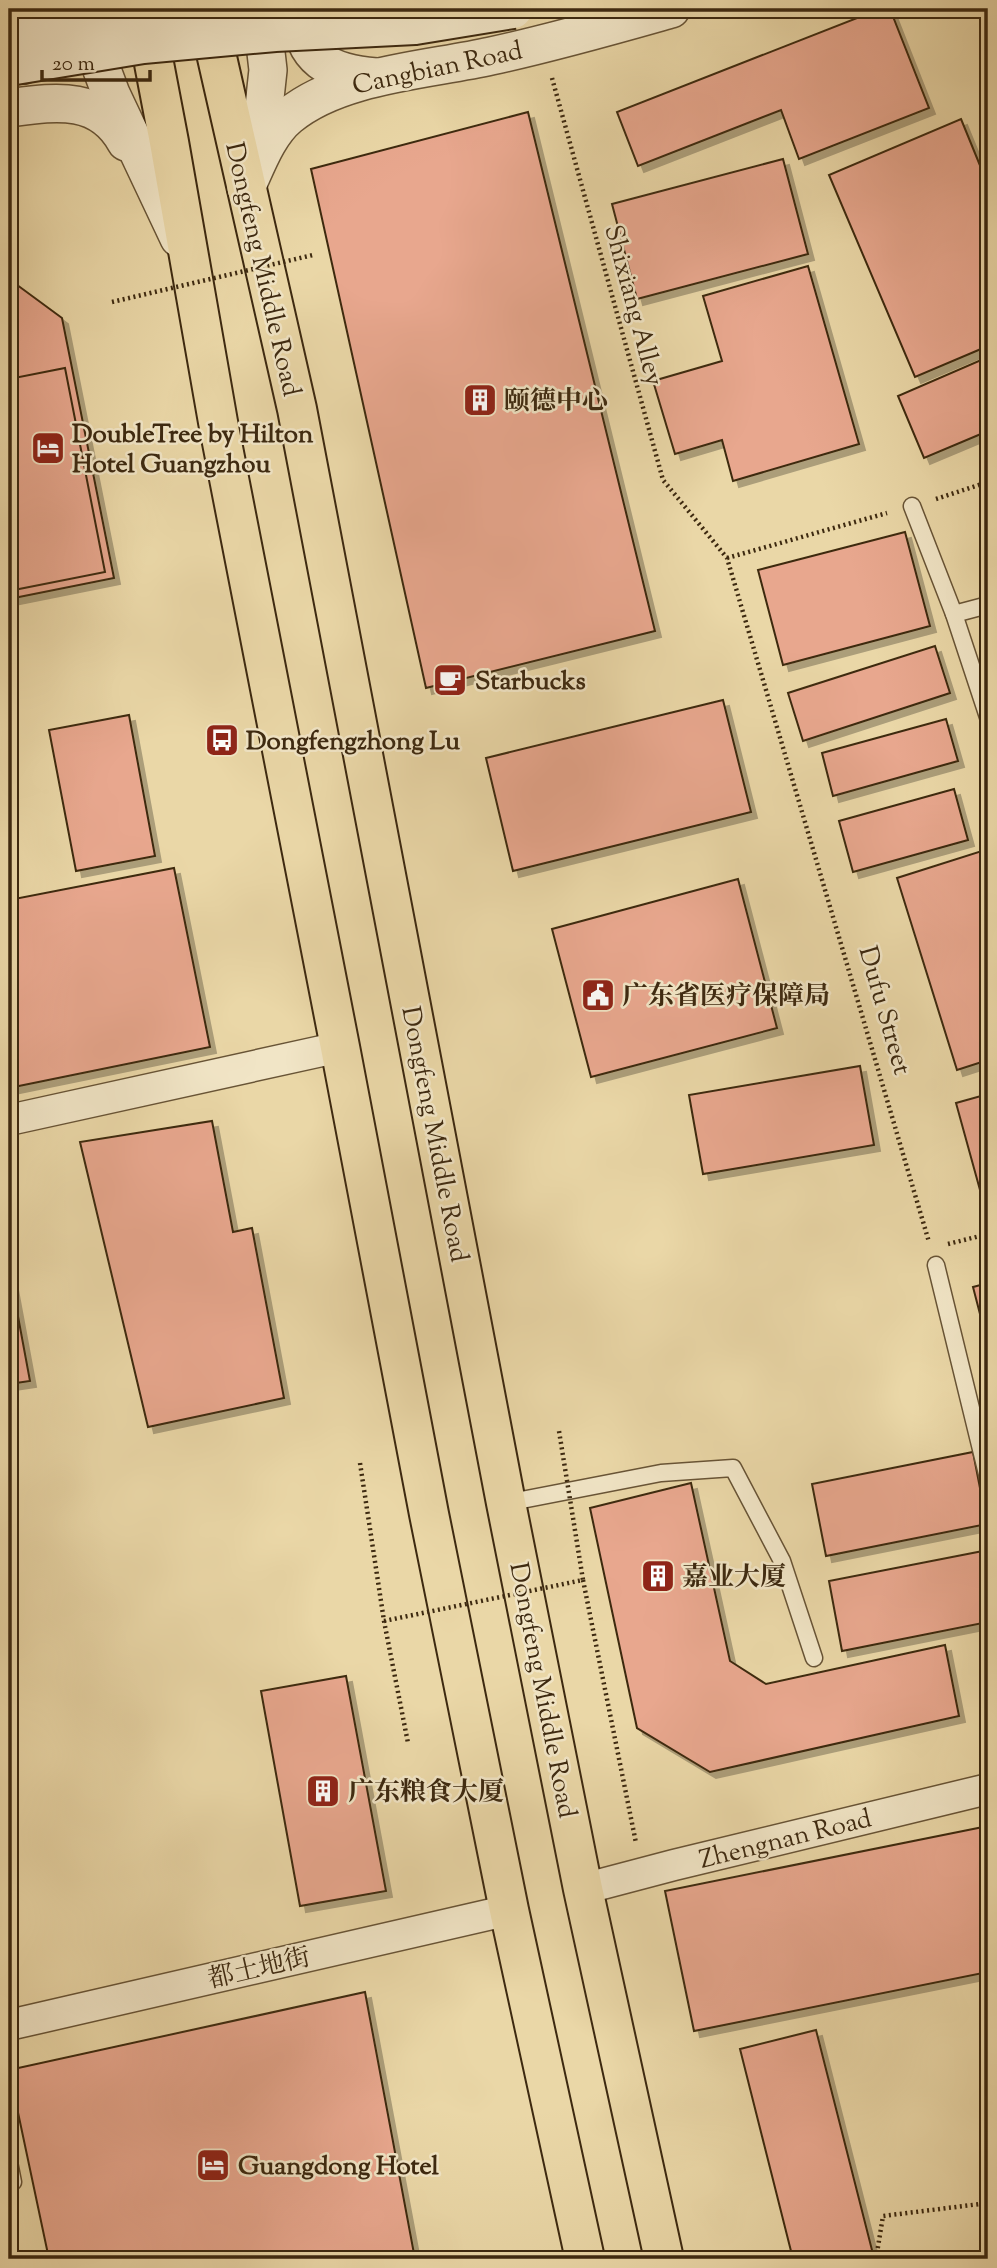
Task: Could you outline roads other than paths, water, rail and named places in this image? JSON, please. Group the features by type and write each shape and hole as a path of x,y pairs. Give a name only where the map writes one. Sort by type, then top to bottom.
{"highway":[{"path":"144,9 218,422 431,1527 509,1910 585,2259"},
{"name":"Dongfeng Middle Road","path":"205,9 297,409 506,1503 583,1889 664,2259"}],"main road":[{"path":"9,36 137,17 215,9"},
{"path":"9,66 143,44 275,32 415,25 513,9"}],"street":[{"path":"90,9 102,70 111,94 189,258"},
{"path":"246,188 264,107 268,70 261,9"},
{"path":"300,9 303,37 320,61 345,74 377,77"},
{"name":"Cangbian Road","path":"246,188 273,134 289,116 342,87 377,77 469,61 543,44 671,9"},
{"path":"9,13 20,36 24,69 9,97"},
{"path":"9,108 68,103 89,108 107,118 122,136 189,258"},
{"path":"9,1120 340,1047"},
{"name":"Zhengnan Road","path":"583,1889 988,1789"},
{"name":"都土地街","path":"9,2025 509,1910"}],"lane":[{"path":"912,506 954,614 988,717"},
{"path":"954,614 988,605"},
{"path":"936,1265 988,1478"},
{"path":"506,1503 661,1473 733,1468 782,1561 814,1658"},
{"path":"9,2162 11,2182"}],"place":[{"name":"颐德中心","path":"480,400"},
{"name":"DoubleTree by Hilton Hotel Guangzhou","path":"48,448"},
{"name":"Starbucks","path":"450,680"},
{"name":"Dongfengzhong Lu","path":"222,740"},
{"name":"广东省医疗保障局","path":"598,995"},
{"name":"嘉业大厦","path":"658,1576"},
{"name":"广东粮食大厦","path":"323,1791"},
{"name":"Guangdong Hotel","path":"213,2165"}]}
